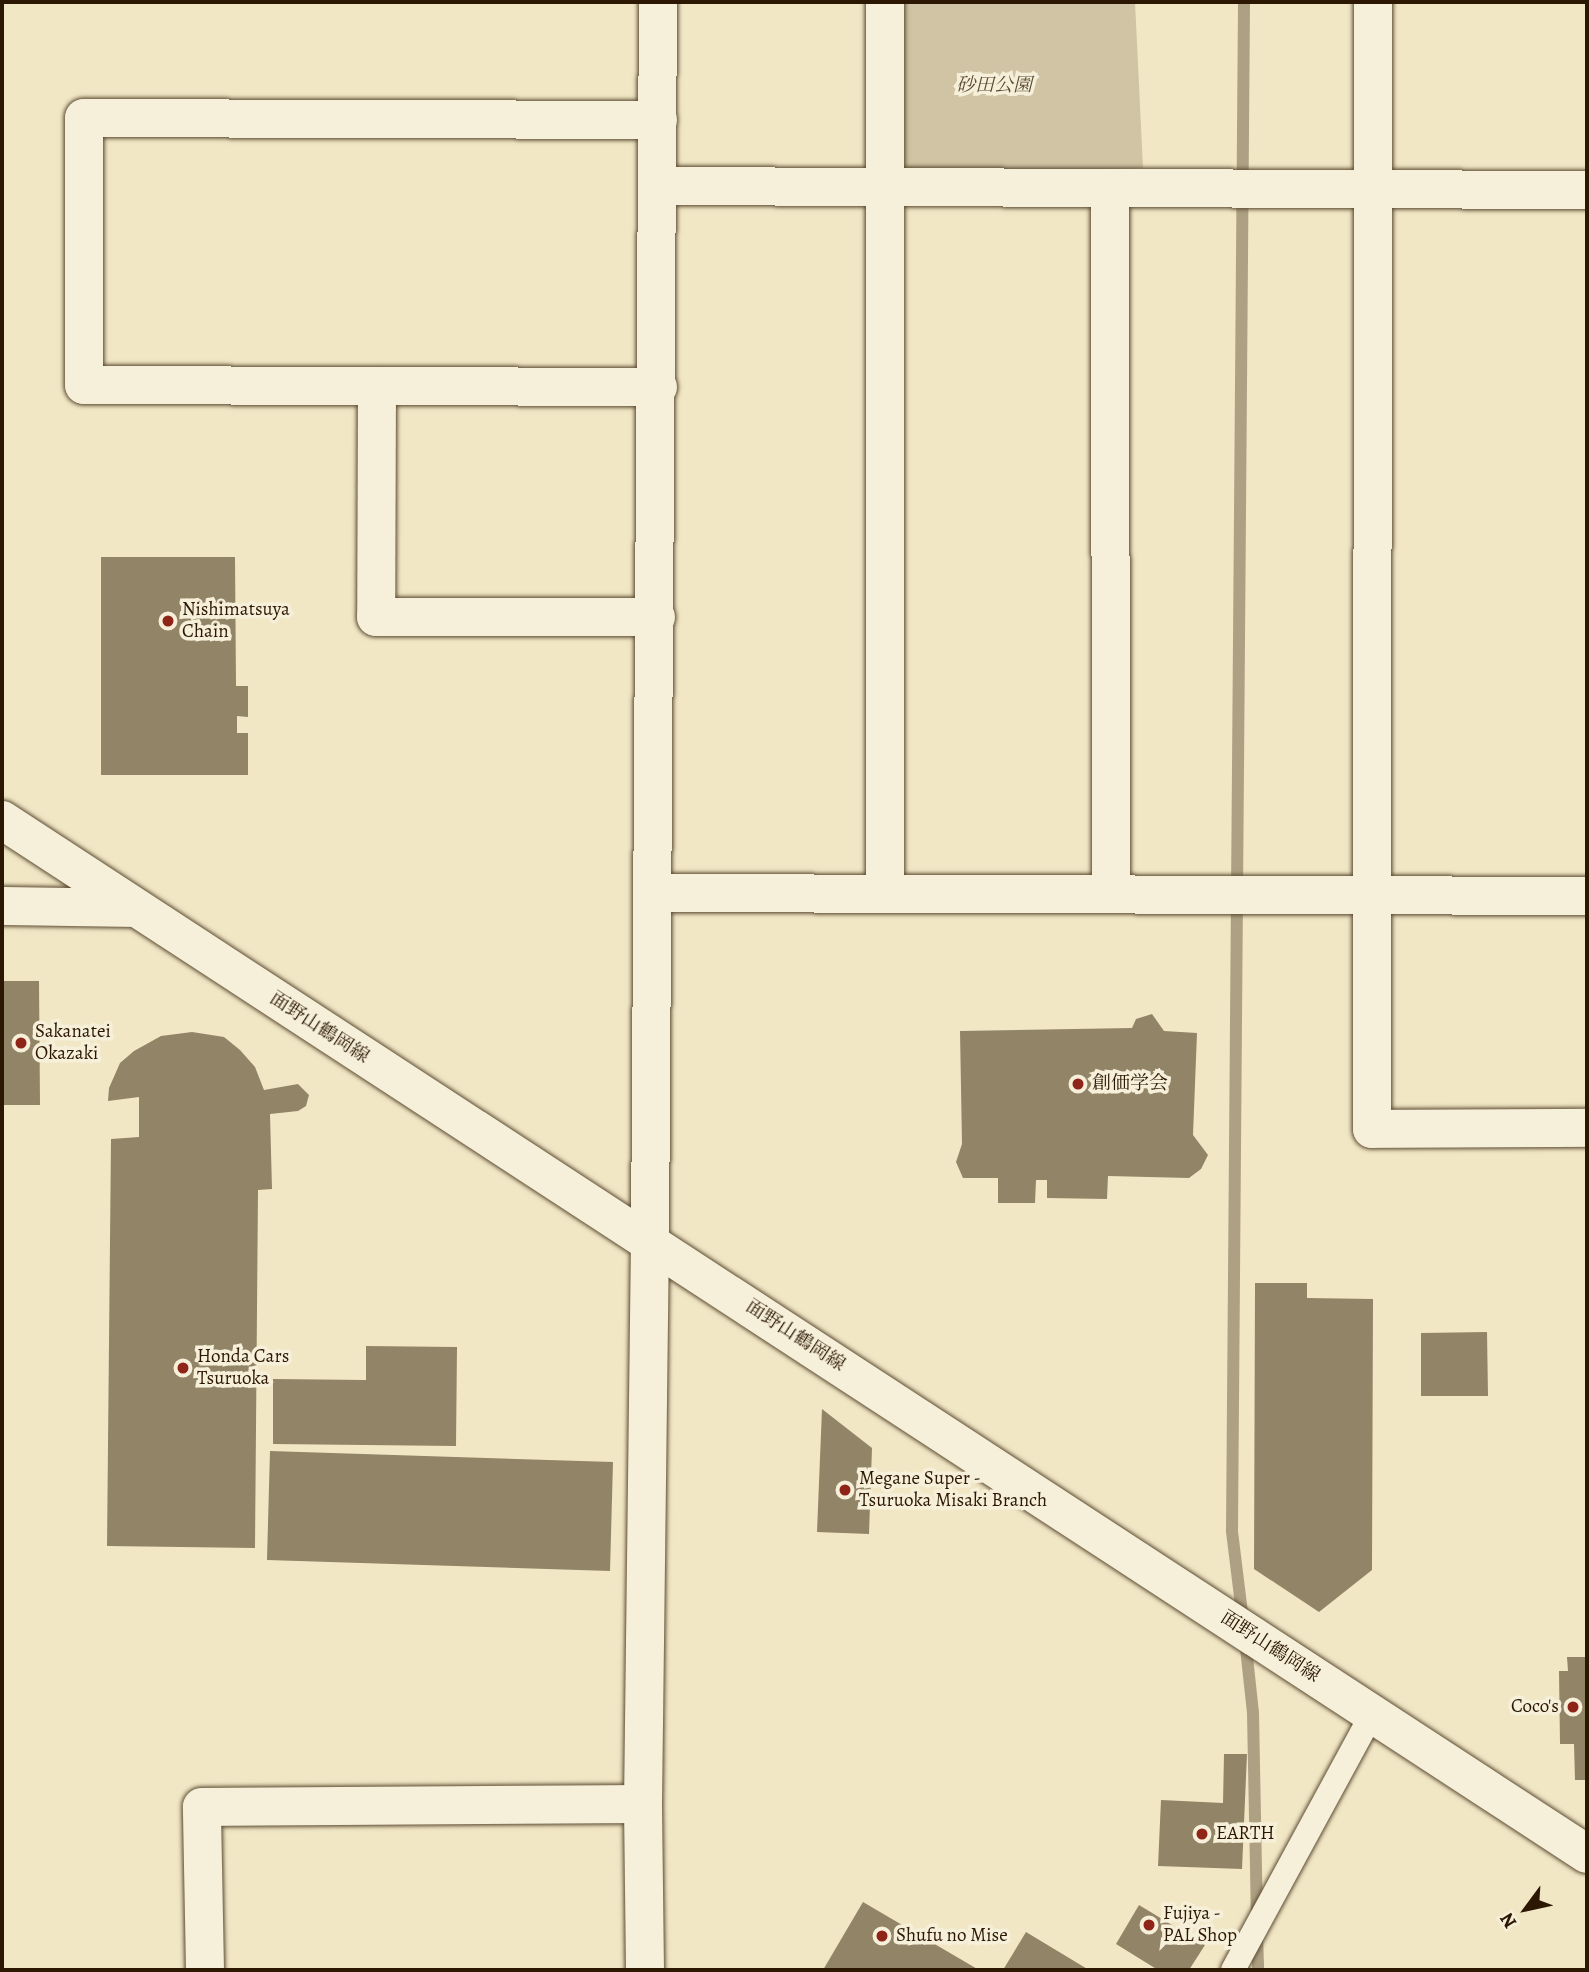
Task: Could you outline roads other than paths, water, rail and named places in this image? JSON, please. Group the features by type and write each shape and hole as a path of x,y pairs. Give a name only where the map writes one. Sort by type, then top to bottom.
{"street":[{"path":"645,1970 643,1804 658,387 658,2"},
{"path":"885,2 885,893"},
{"path":"1373,2 1372,1129 1587,1128"},
{"path":"658,120 84,118 84,385 658,387"},
{"path":"658,186 1587,190"},
{"path":"1111,188 1111,894"},
{"path":"377,386 376,617 656,617"},
{"name":"面野山鶴岡線","path":"2,820 1587,1854"},
{"path":"653,893 1587,896"},
{"path":"2,906 134,908"},
{"path":"205,1970 202,1807 643,1804"}],"lane":[{"path":"1233,1970 1372,1714"}],"waterway":[{"path":"1243,1621 1232,1531 1244,2"},
{"path":"1245,1639 1253,1713 1257,1915"},
{"path":"1257,1936 1258,1970"}],"place":[{"name":"Nishimatsuya Chain","path":"168,621"},
{"name":"Sakanatei Okazaki","path":"21,1043"},
{"name":"創価学会","path":"1078,1084"},
{"name":"Honda Cars Tsuruoka","path":"183,1368"},
{"name":"Megane Super - Tsuruoka Misaki Branch","path":"845,1490"},
{"name":"Coco's","path":"1573,1707"},
{"name":"EARTH","path":"1202,1834"},
{"name":"Fujiya - PAL Shop","path":"1149,1925"},
{"name":"Shufu no Mise","path":"882,1936"}],"park label":[{"name":"砂田公園","path":"994,86"}]}
